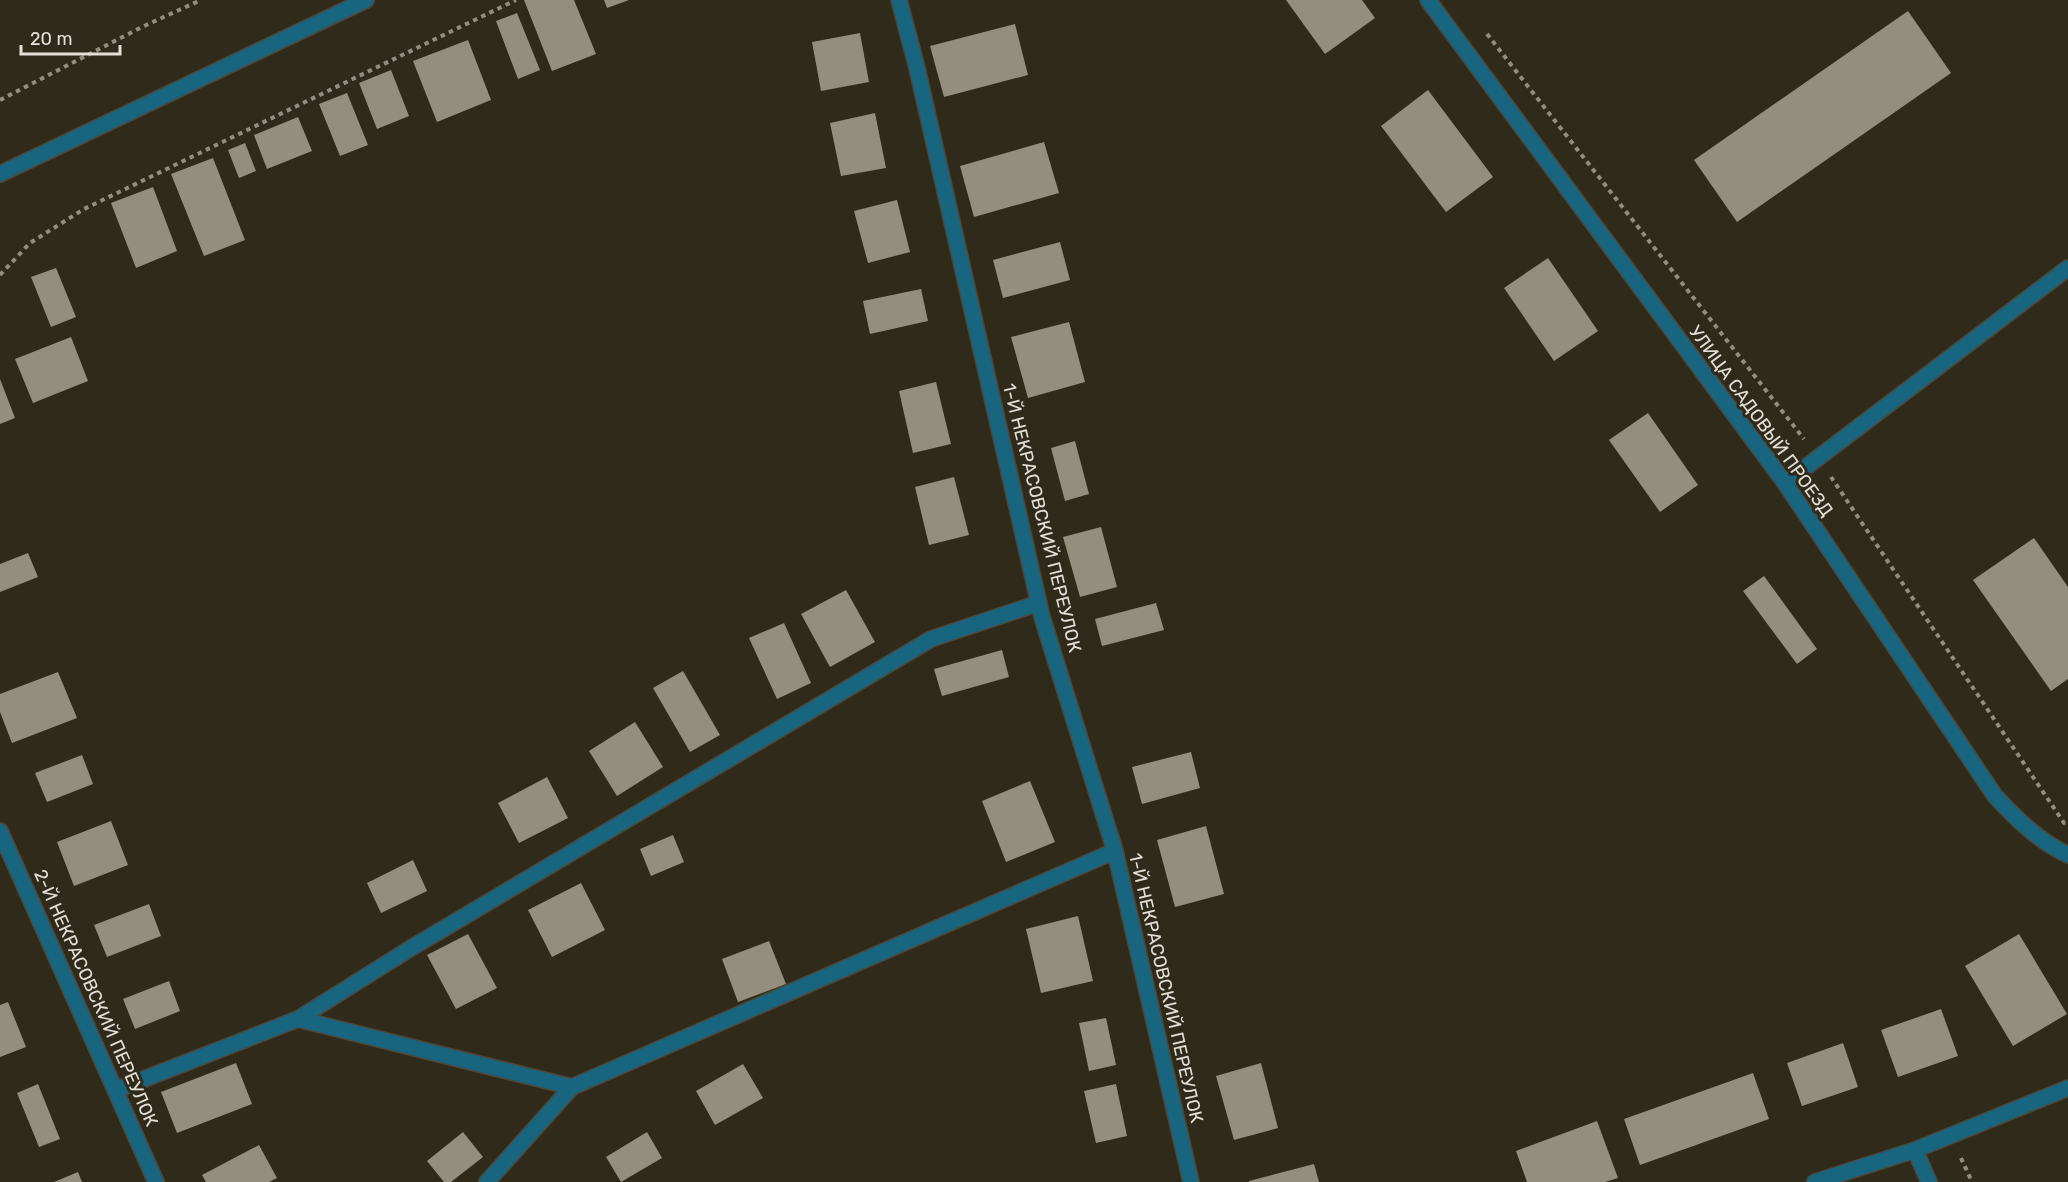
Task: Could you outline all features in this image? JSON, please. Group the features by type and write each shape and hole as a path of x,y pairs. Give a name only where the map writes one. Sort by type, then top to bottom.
{"street":[{"path":"0,174 366,0"},
{"name":"1-Й НЕКРАСОВСКИЙ ПЕРЕУЛОК","path":"899,0 917,68 1039,603 1115,851 1191,1182"},
{"name":"УЛИЦА САДОВЫЙ ПРОЕЗД","path":"1428,0 1785,483 1995,796 2028,831 2068,855"},
{"path":"1785,483 2068,268"},
{"path":"116,1090 298,1019 411,948 931,639 1039,603"},
{"name":"2-Й НЕКРАСОВСКИЙ ПЕРЕУЛОК","path":"0,831 156,1182"},
{"path":"487,1182 572,1087 1115,851"},
{"path":"298,1019 572,1087"},
{"path":"1815,1182 1915,1150 2068,1088"},
{"path":"1915,1150 1929,1182"}],"path":[{"path":"0,100 142,27 201,0"},
{"path":"0,275 30,243 84,209 516,0"},
{"path":"1482,28 1818,458 2064,823 2068,823"}],"building":[{"path":"524,0 574,0 596,54 552,71"},
{"path":"604,0 629,0 607,8"},
{"path":"1286,0 1362,0 1375,18 1325,54"},
{"path":"1908,11 1951,73 1737,222 1694,160"},
{"path":"517,13 540,70 518,79 496,21"},
{"path":"1015,24 1028,75 944,97 930,46"},
{"path":"860,33 869,82 821,91 812,42"},
{"path":"468,40 491,100 437,122 413,61"},
{"path":"391,70 409,116 377,129 359,83"},
{"path":"1428,90 1493,177 1446,212 1381,126"},
{"path":"347,93 368,145 340,156 319,104"},
{"path":"875,113 886,168 841,176 830,123"},
{"path":"298,117 312,151 267,169 254,135"},
{"path":"1044,142 1059,193 974,217 960,166"},
{"path":"245,143 256,171 239,178 228,150"},
{"path":"213,158 245,240 204,256 171,174"},
{"path":"153,187 177,251 136,268 111,203"},
{"path":"897,200 910,252 868,263 854,211"},
{"path":"1060,242 1070,280 1003,298 993,260"},
{"path":"1548,258 1598,331 1554,361 1504,288"},
{"path":"56,268 76,317 51,327 31,277"},
{"path":"921,289 928,321 870,334 863,301"},
{"path":"1069,322 1085,382 1028,398 1011,337"},
{"path":"71,337 88,381 33,403 15,359"},
{"path":"0,379 15,418 0,424"},
{"path":"936,382 951,444 913,453 899,391"},
{"path":"1648,413 1698,485 1660,512 1609,440"},
{"path":"1075,441 1089,494 1065,501 1051,448"},
{"path":"954,477 969,535 929,545 915,487"},
{"path":"1101,527 1117,587 1080,597 1063,537"},
{"path":"2034,538 2068,587 2068,679 2051,691 1973,580"},
{"path":"28,553 38,577 0,592 0,564"},
{"path":"1764,576 1817,649 1797,664 1743,591"},
{"path":"846,590 875,642 830,667 801,614"},
{"path":"1156,603 1164,630 1102,646 1095,619"},
{"path":"784,623 811,683 777,699 749,638"},
{"path":"1002,650 1009,677 942,696 934,669"},
{"path":"683,671 720,735 690,752 653,688"},
{"path":"58,672 77,718 12,743 0,712 0,694"},
{"path":"635,722 663,767 617,796 589,751"},
{"path":"1191,752 1200,788 1142,804 1132,767"},
{"path":"82,755 93,784 47,802 35,773"},
{"path":"547,777 568,818 519,843 498,803"},
{"path":"1030,781 1055,842 1006,862 982,801"},
{"path":"111,821 128,865 74,886 57,842"},
{"path":"1206,826 1224,894 1175,907 1157,840"},
{"path":"673,835 684,862 651,876 640,849"},
{"path":"413,860 427,891 381,913 367,883"},
{"path":"581,883 605,930 552,957 528,910"},
{"path":"149,904 161,936 107,957 94,925"},
{"path":"1078,916 1093,981 1041,993 1026,929"},
{"path":"468,934 497,988 456,1009 427,955"},
{"path":"2019,934 2067,1014 2013,1046 1965,966"},
{"path":"769,941 786,984 738,1002 722,959"},
{"path":"169,981 180,1011 135,1029 123,999"},
{"path":"8,1002 26,1047 0,1057 0,1005"},
{"path":"1941,1009 1958,1056 1898,1077 1881,1030"},
{"path":"1106,1018 1116,1065 1089,1071 1079,1023"},
{"path":"1843,1043 1858,1087 1802,1106 1787,1063"},
{"path":"236,1063 252,1104 177,1133 161,1092"},
{"path":"1261,1063 1278,1128 1234,1140 1216,1076"},
{"path":"743,1064 763,1098 715,1125 696,1091"},
{"path":"1753,1073 1769,1119 1640,1165 1624,1119"},
{"path":"38,1084 60,1139 39,1147 17,1093"},
{"path":"1116,1084 1127,1136 1096,1143 1084,1091"},
{"path":"1597,1121 1618,1178 1605,1182 1527,1182 1516,1151"},
{"path":"463,1132 483,1157 451,1182 444,1182 427,1161"},
{"path":"647,1132 662,1158 621,1182 606,1157"},
{"path":"259,1145 277,1178 269,1182 206,1182 202,1175"},
{"path":"1314,1164 1319,1182 1249,1182 1249,1181"},
{"path":"78,1172 82,1182 54,1182"}]}
